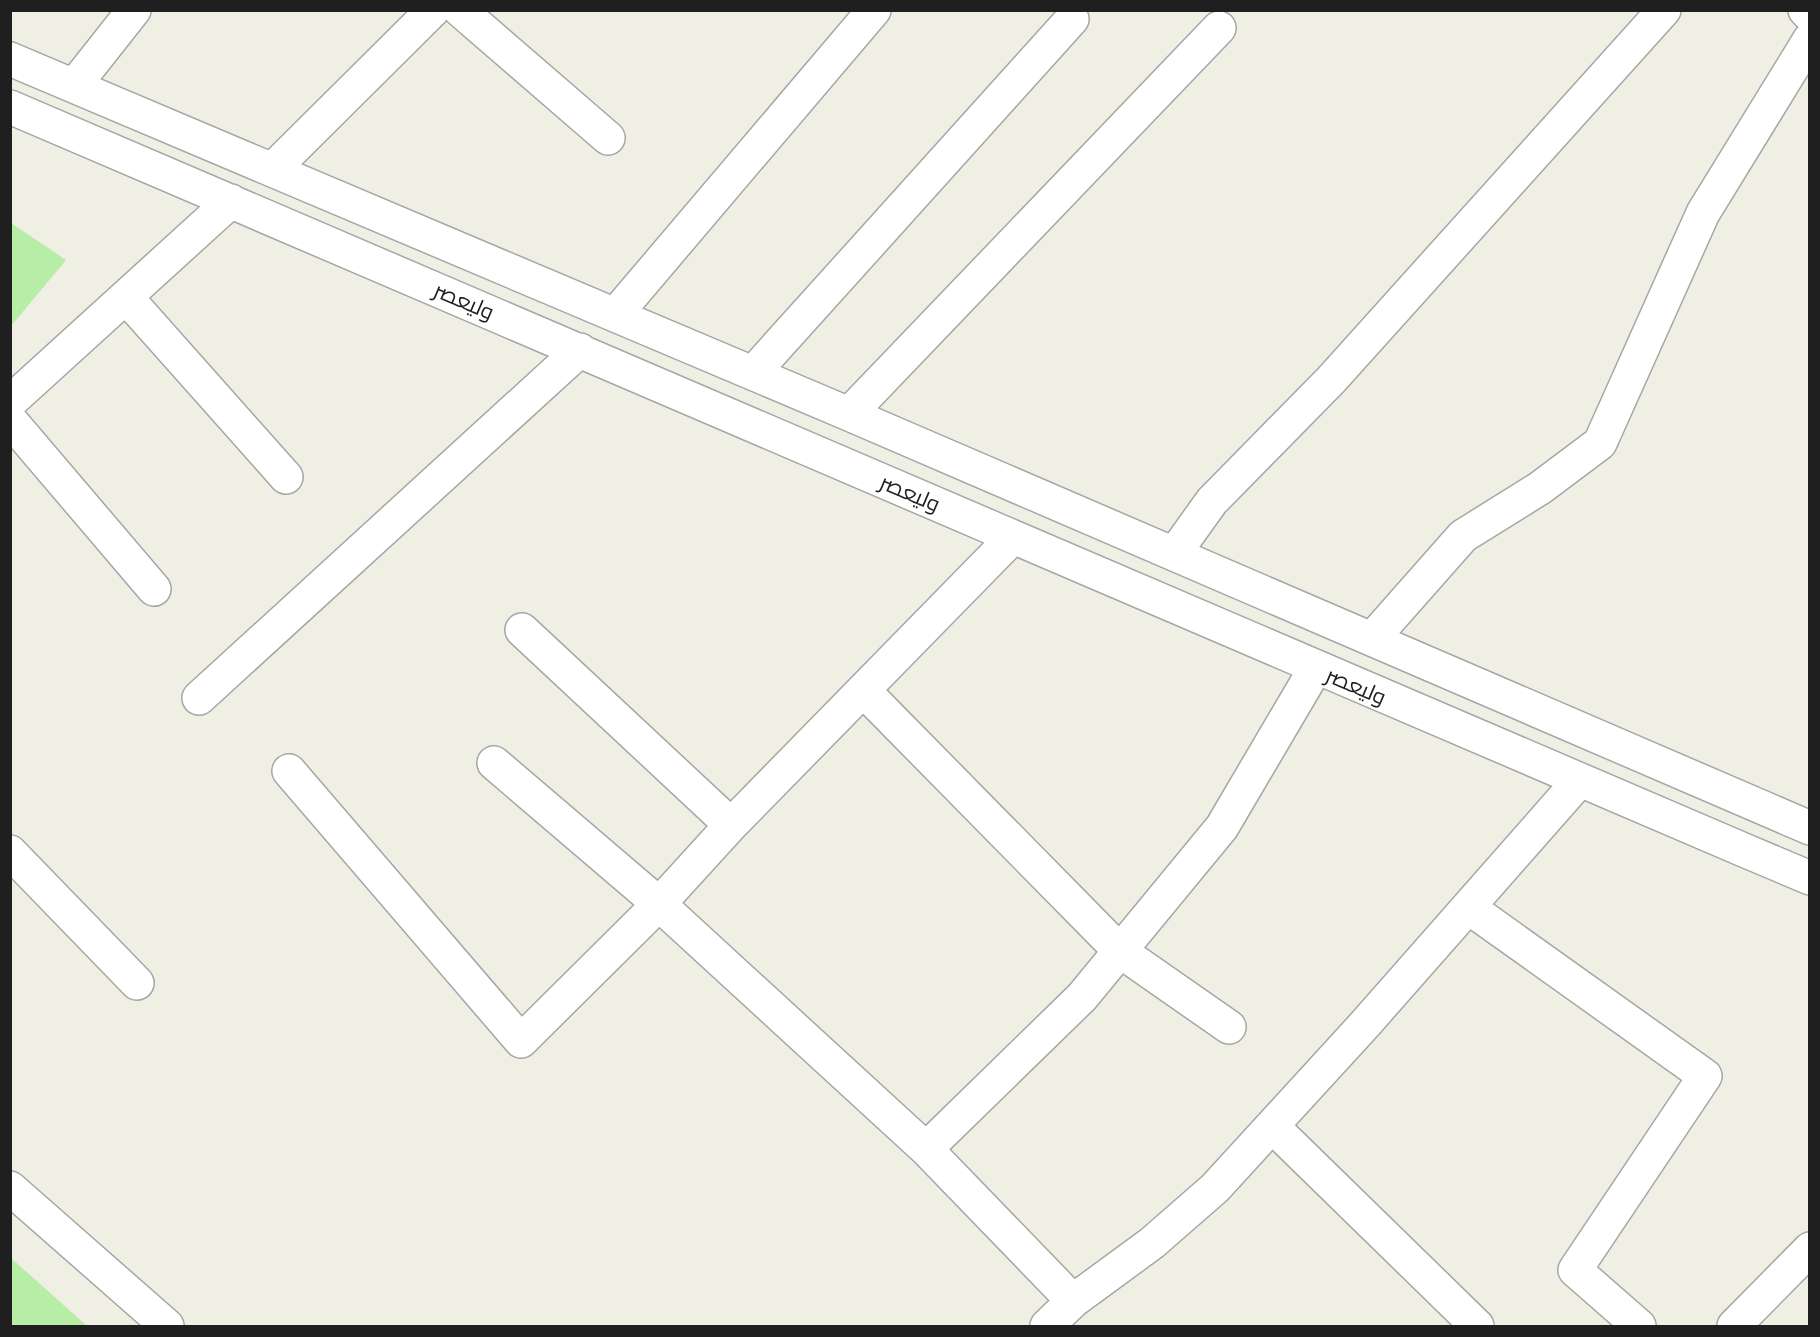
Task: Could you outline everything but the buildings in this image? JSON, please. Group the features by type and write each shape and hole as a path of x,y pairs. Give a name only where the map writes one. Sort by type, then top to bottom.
{"street":[{"path":"74,86 134,10"},
{"path":"272,170 432,10"},
{"path":"460,10 608,138"},
{"path":"615,315 874,10"},
{"path":"1174,554 1212,501 1331,380 1664,10"},
{"path":"1805,10 1809,15"},
{"path":"753,373 1072,19"},
{"path":"849,414 1219,28"},
{"path":"1372,639 1463,536 1540,488 1600,443 1703,213 1809,39"},
{"name":"ولیعصر","path":"10,59 805,395 1809,828"},
{"name":"ولیعصر","path":"10,107 580,350 1315,669 1809,878"},
{"path":"10,402 231,201"},
{"path":"126,297 286,477"},
{"path":"198,698 580,350"},
{"path":"776,435 805,395"},
{"path":"10,420 154,589"},
{"path":"289,771 521,1041 659,904 731,825 1012,538"},
{"path":"522,630 731,825"},
{"path":"926,1149 1082,997 1222,826 1315,669"},
{"path":"863,690 1120,951 1229,1027"},
{"path":"494,763 659,904 926,1149 1073,1301"},
{"path":"1047,1326 1073,1301 1152,1243 1215,1188 1579,781"},
{"path":"10,852 137,982"},
{"path":"1468,907 1705,1076 1575,1270 1639,1326"},
{"path":"1272,1126 1477,1326"},
{"path":"10,1188 167,1326"},
{"path":"1734,1326 1809,1249"}],"green space":[{"path":"11,223 66,260 11,326"},
{"path":"11,1258 87,1326 11,1326"}]}
